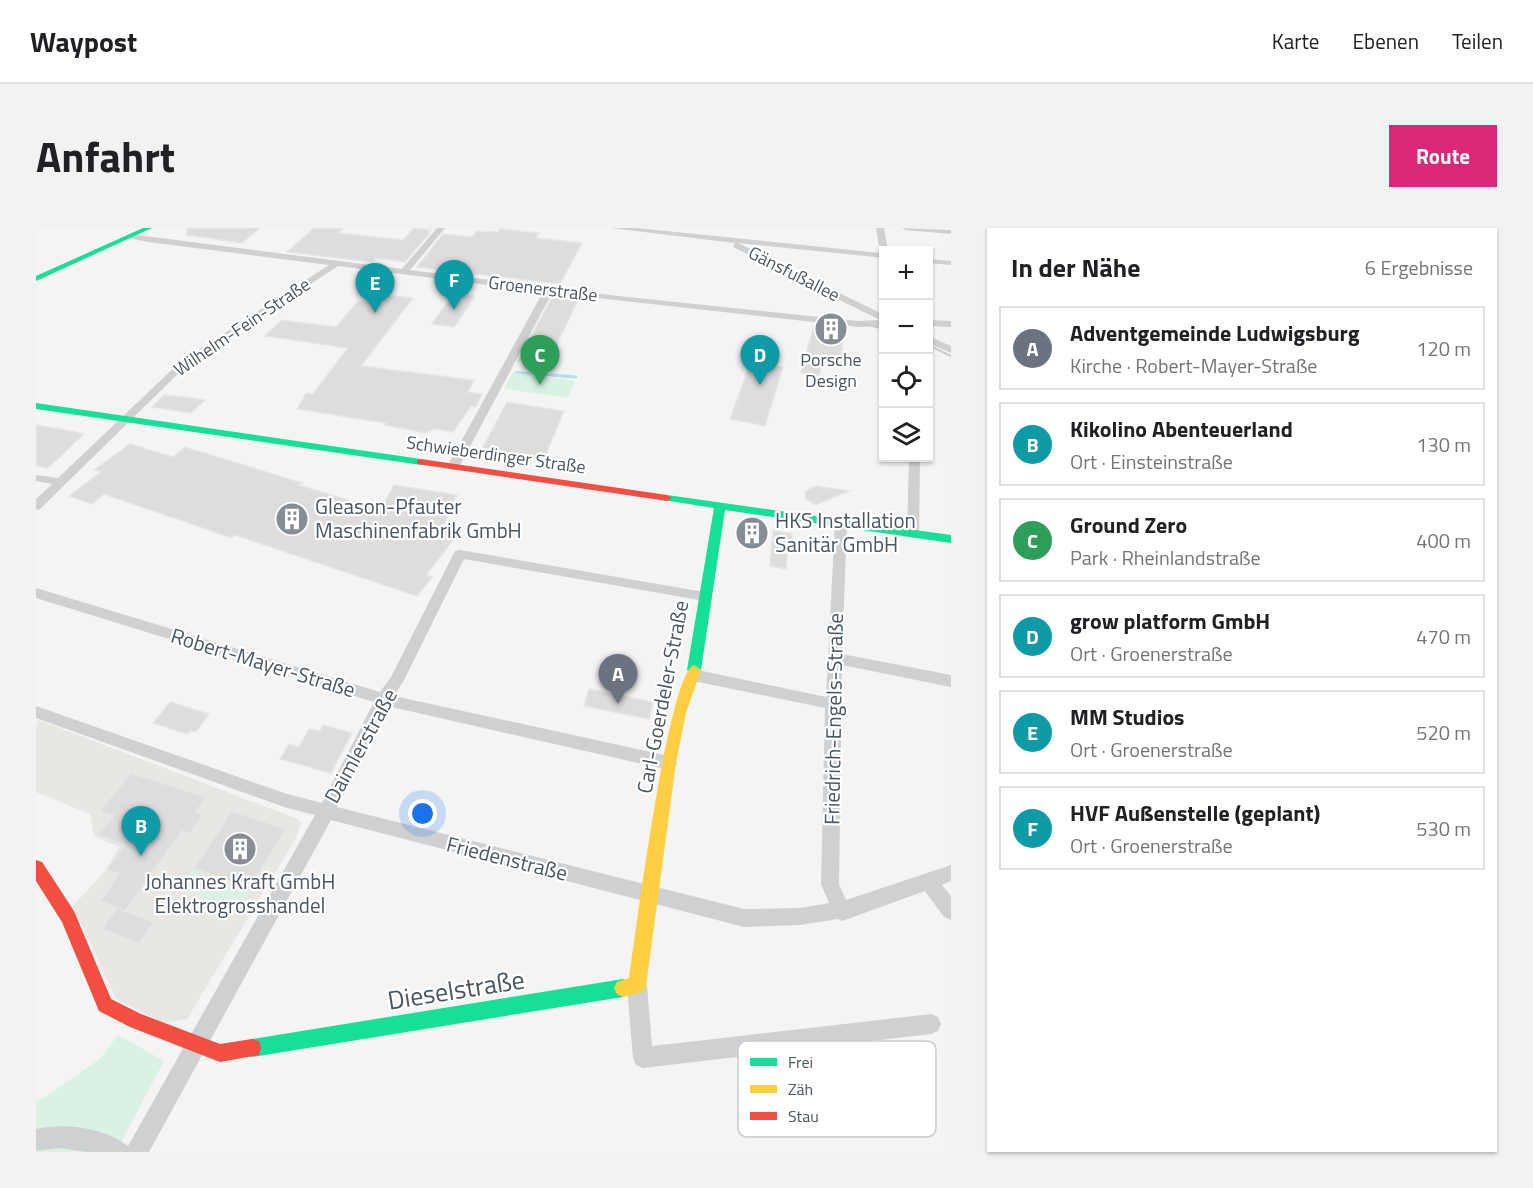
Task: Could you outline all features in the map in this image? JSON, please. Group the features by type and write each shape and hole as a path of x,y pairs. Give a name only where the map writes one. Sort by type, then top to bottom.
{"street":[{"path":"36,279 149,228"},
{"path":"404,272 441,228"},
{"path":"615,228 879,255"},
{"name":"Gänsfußallee","path":"704,228 879,318"},
{"path":"880,228 883,246"},
{"path":"906,228 945,230"},
{"name":"Groenerstraße","path":"132,236 549,290 829,321 879,321"},
{"path":"933,261 951,263"},
{"name":"Wilhelm-Fein-Straße","path":"36,506 183,364 336,264"},
{"path":"453,467 549,290"},
{"path":"933,323 951,324"},
{"name":"Schwieberdinger Straße","path":"36,406 951,539"},
{"path":"913,534 914,462"},
{"path":"36,478 59,482"},
{"name":"Carl-Goerdeler-Straße","path":"650,896 669,763 679,713 693,675 720,507"},
{"name":"Friedrich-Engels-Straße","path":"841,523 834,658 830,884 842,912"},
{"name":"Daimlerstraße","path":"136,1152 326,812 383,699 397,680 460,554 705,596"},
{"name":"Robert-Mayer-Straße","path":"36,593 383,699 669,763"},
{"path":"834,658 951,681"},
{"path":"693,675 833,704"},
{"name":"Friedenstraße","path":"37,714 256,791 326,812 744,918 806,918 842,912 951,873"},
{"name":"Dieselstraße","path":"36,867 68,917 105,1005 136,1021 220,1053 637,986"},
{"path":"928,881 951,911"},
{"path":"650,896 637,986 643,1058 738,1047"},
{"path":"787,1041 931,1024"},
{"path":"36,1140 55,1135 96,1143 120,1152"}],"shaded area":[{"path":"39,720 298,819 301,823 296,838 187,1019 164,1023 116,999 73,906 105,871 119,847 94,836 90,814 36,792 36,723"}],"green space":[{"path":"513,372 575,381 568,398 504,389"},
{"path":"193,871 249,893 236,912 182,889"},
{"path":"118,1035 164,1061 116,1152 36,1152 36,1103 100,1059"}],"building":[{"path":"187,228 260,228 242,243 187,235"},
{"path":"314,228 343,228 338,233 403,240 414,228 430,230 428,232 430,232 405,262 376,258 372,262 287,252"},
{"path":"500,229 539,233 536,238 582,243 560,284 417,267 443,234 472,237 477,231 498,232"},
{"path":"372,293 413,298 361,366 474,380 468,392 482,394 476,407 471,406 453,432 434,429 425,433 385,425 386,423 297,409 306,393 313,394 348,348 265,336 282,320 336,327 358,301 364,302"},
{"path":"454,293 475,296 454,327 432,324"},
{"path":"553,295 579,298 547,365 518,361"},
{"path":"814,325 845,329 839,366 822,363 819,376 801,373"},
{"path":"751,361 783,367 765,426 730,419"},
{"path":"164,395 205,400 191,413 152,407"},
{"path":"507,402 564,411 544,459 520,455 519,458 482,449"},
{"path":"36,425 84,434 48,468 36,466"},
{"name":"Gleason-Pfauter Maschinenfabrik GmbH","path":"130,444 173,457 185,447 380,510 394,485 457,495 442,529 458,534 426,575 432,577 417,596 235,535 232,538 104,494 92,504 69,496 101,472 94,470"},
{"path":"816,486 849,491 815,505 805,498 806,491"},
{"path":"773,530 792,534 792,543 788,543 786,569 770,566"},
{"path":"589,689 653,702 649,719 584,706"},
{"path":"170,702 209,714 196,732 190,731 187,734 153,723"},
{"path":"323,725 352,733 331,773 280,759 289,744 299,747 309,729 320,731"},
{"path":"131,773 206,797 196,812 203,815 190,834 182,831 125,911 100,901 119,874 107,869 125,845 98,835 113,816 100,811"},
{"name":"Johannes Kraft GmbH Elektrogrosshandel","path":"232,811 286,829 249,889 194,868"},
{"path":"117,908 154,922 139,944 102,929"}],"waterway":[{"path":"516,372 570,377"},
{"path":"552,375 576,377"}],"railway":[{"path":"857,322 879,328"},
{"path":"933,347 951,356"}],"traffic: fast":[{"path":"36,279 149,228"},
{"path":"36,406 421,462"},
{"path":"667,498 951,539"},
{"path":"694,670 720,507"},
{"path":"252,1048 623,988"}],"traffic: slow":[{"path":"623,988 637,986 669,763 679,713 694,670"}],"traffic: jam":[{"path":"421,462 667,498"},
{"path":"36,867 68,917 105,1005 136,1021 220,1053 252,1048"}],"place":[{"name":"HVF Außenstelle (geplant)","path":"454,310"},
{"name":"MM Studios","path":"375,313"},
{"name":"Porsche Design","path":"831,329"},
{"name":"Ground Zero","path":"540,385"},
{"name":"grow platform GmbH","path":"760,385"},
{"name":"Gleason-Pfauter Maschinenfabrik GmbH","path":"292,519"},
{"name":"HKS Installation Sanitär GmbH","path":"752,533"},
{"name":"Adventgemeinde Ludwigsburg","path":"618,704"},
{"name":"Johannes Kraft GmbH Elektrogrosshandel","path":"240,849"},
{"name":"Kikolino Abenteuerland","path":"141,856"}]}
